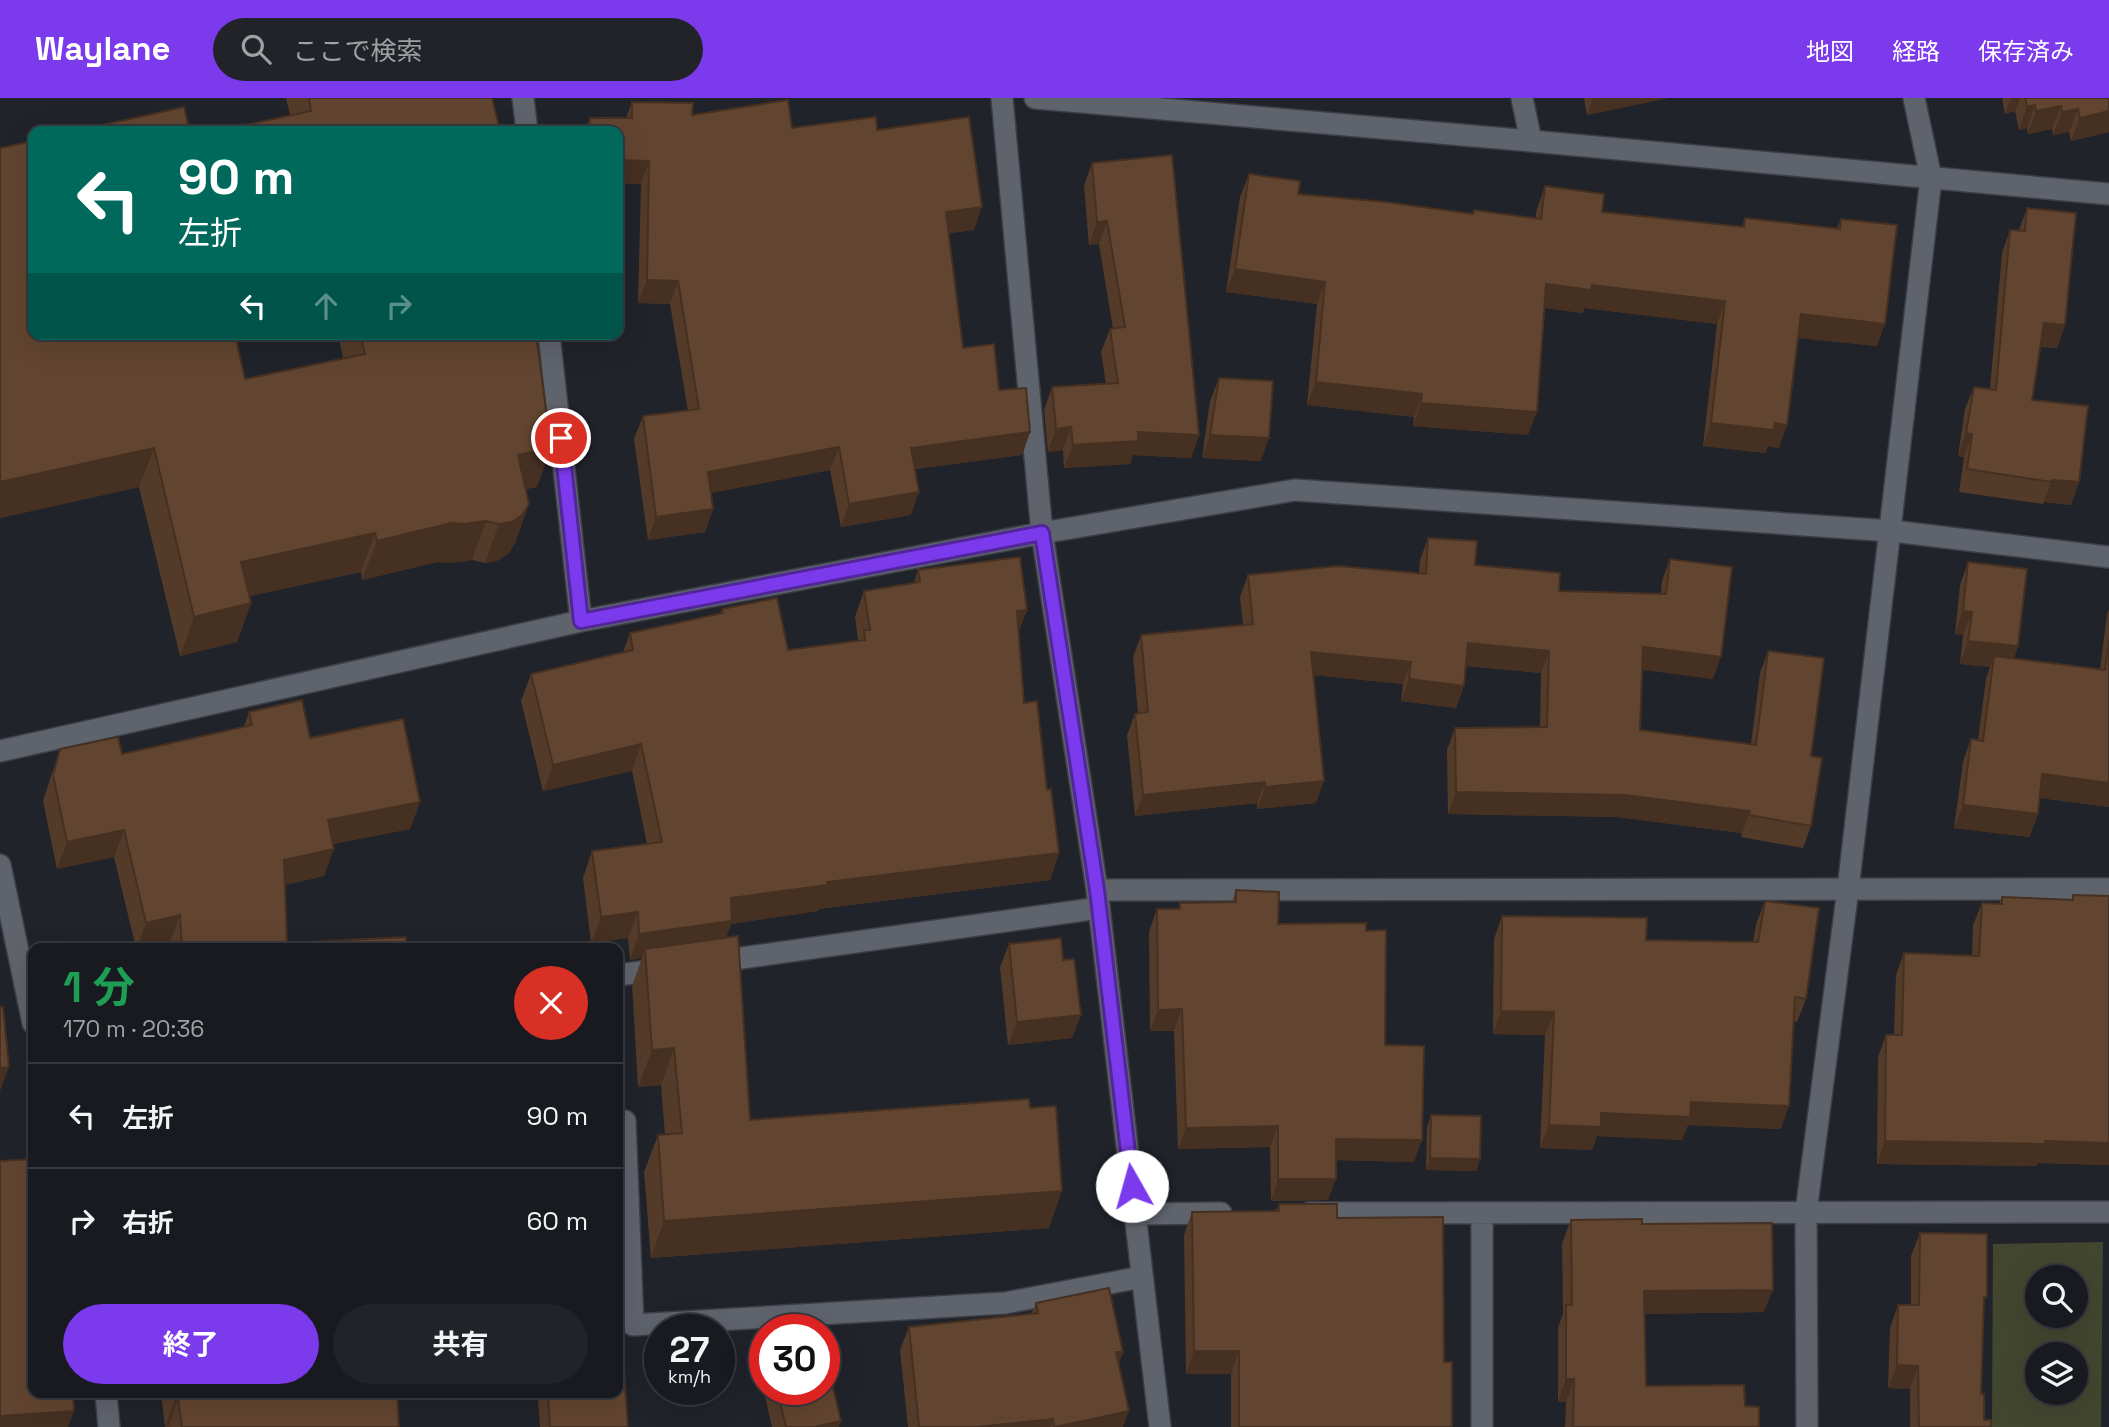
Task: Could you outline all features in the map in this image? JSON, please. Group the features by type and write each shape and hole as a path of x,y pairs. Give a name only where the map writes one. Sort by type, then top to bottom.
{"street":[{"path":"523,98 526,126"},
{"path":"1002,98 1042,533 1098,899 1160,1427"},
{"path":"1035,98 1175,104 1531,141 2109,194"},
{"path":"1522,98 1531,141"},
{"path":"1807,1427 1806,1212 1892,531 1931,178 1914,98"},
{"path":"551,340 581,621"},
{"path":"0,751 581,621 1042,533 1295,490 1892,531 2109,557"},
{"path":"0,865 28,999"},
{"path":"623,974 1098,899 1848,889 2109,889"},
{"path":"625,1122 624,1260 633,1325 1005,1303 1142,1277"},
{"path":"1288,1213 2109,1212"},
{"path":"1135,1213 1246,1213"},
{"path":"1482,1213 1482,1427"},
{"path":"106,1398 109,1427"}],"green space":[{"path":"2103,1242 2101,1427 1992,1427 1993,1244"}],"building":[{"path":"309,98 492,98 499,126 240,126 311,111"},
{"path":"2025,98 2109,98 2109,111 2080,118 2078,109 2062,112 2061,106 2036,111 2035,105 2027,107"},
{"path":"788,100 792,128 876,117 877,130 969,117 982,207 946,212 963,348 994,344 999,390 1026,388 1030,432 911,448 919,492 849,504 839,447 708,472 713,509 656,517 643,416 699,409 678,281 647,280 649,161 623,160 623,126 590,126 590,118 632,118 632,102 693,103 692,115"},
{"path":"184,107 189,126 98,126"},
{"path":"28,142 28,340 236,340 245,379 365,354 362,340 537,340 551,448 518,455 529,504 522,515 512,522 451,523 377,541 375,533 241,562 251,603 194,617 154,448 0,482 0,148"},
{"path":"1172,155 1199,435 1138,432 1138,441 1073,445 1071,427 1056,429 1052,387 1118,383 1110,329 1125,327 1107,221 1097,222 1092,163"},
{"path":"1249,174 1300,181 1298,194 1473,214 1474,210 1541,219 1545,186 1604,194 1602,212 1744,227 1745,218 1840,229 1841,219 1897,225 1885,324 1801,314 1787,425 1775,423 1774,430 1711,423 1725,301 1592,285 1591,290 1546,284 1537,412 1421,403 1422,394 1316,382 1325,282 1235,269"},
{"path":"2027,208 2076,213 2065,325 2044,323 2032,400 2088,406 2079,482 2051,482 1967,469 1972,434 1966,433 1974,387 1996,390 2010,230 2025,231"},
{"path":"1219,378 1273,381 1269,438 1210,435"},
{"path":"1428,538 1477,541 1475,565 1560,573 1559,591 1666,594 1670,559 1732,567 1721,657 1643,647 1640,730 1756,745 1768,651 1824,658 1811,756 1822,758 1811,826 1749,815 1750,811 1625,795 1456,792 1455,728 1547,727 1549,651 1468,643 1464,686 1409,679 1411,662 1311,652 1324,781 1265,787 1265,782 1143,795 1135,714 1148,712 1141,635 1253,624 1248,575 1338,566 1426,574"},
{"path":"1020,557 1027,610 1017,611 1024,703 1037,701 1047,790 1051,789 1059,853 827,882 828,885 731,898 732,921 639,934 638,912 601,917 592,851 662,842 641,744 553,765 531,674 633,650 630,633 777,598 788,650 865,640 864,630 870,630 864,591 920,582 918,570"},
{"path":"1968,562 2027,569 2018,646 1968,641 1972,612 1963,611"},
{"path":"2109,640 2109,783 2042,774 2038,814 1963,805 1971,739 1983,741 1994,656 2105,670"},
{"path":"302,700 310,738 403,719 420,802 328,820 334,849 284,860 287,943 182,943 180,915 146,923 124,830 67,842 53,775 60,749 118,737 122,754 252,725 249,712"},
{"path":"1236,890 1279,892 1278,924 1366,923 1366,931 1386,930 1385,1045 1424,1046 1422,1140 1336,1139 1336,1179 1278,1179 1278,1126 1186,1128 1182,1009 1158,1010 1157,909 1180,909 1180,903 1236,902"},
{"path":"2073,895 2109,896 2109,1143 1885,1141 1886,1035 1902,1035 1904,953 1979,956 1982,903 2002,904 2002,897 2073,900"},
{"path":"1765,901 1819,908 1806,999 1795,997 1789,1106 1691,1102 1690,1117 1601,1113 1601,1127 1549,1125 1554,1012 1501,1011 1502,916 1647,918 1646,940 1758,942"},
{"path":"738,936 750,1120 1029,1099 1030,1108 1056,1106 1062,1191 664,1221 658,1135 682,1133 674,1048 652,1050 645,949"},
{"path":"406,937 407,943 287,943"},
{"path":"1061,938 1063,960 1074,959 1081,1015 1017,1022 1009,944"},
{"path":"0,1007 3,1007 9,1067 0,1068"},
{"path":"1431,1115 1481,1116 1480,1159 1430,1158"},
{"path":"28,1159 28,1398 73,1398 74,1411 0,1416 0,1161"},
{"path":"1279,1204 1337,1204 1337,1218 1443,1217 1444,1362 1452,1362 1452,1427 1239,1427 1239,1351 1194,1351 1192,1212 1279,1211"},
{"path":"1642,1219 1642,1224 1772,1223 1773,1290 1644,1291 1646,1386 1744,1385 1745,1406 1759,1407 1759,1427 1573,1427 1574,1379 1566,1379 1566,1305 1572,1305 1571,1220"},
{"path":"1920,1233 1987,1234 1987,1297 1984,1297 1981,1394 1984,1394 1984,1420 1991,1420 1991,1427 1919,1427 1918,1366 1897,1365 1898,1305 1919,1305"},
{"path":"1109,1288 1123,1352 1116,1352 1129,1411 1055,1427 1053,1419 976,1427 919,1427 909,1327 1038,1313 1036,1303"},
{"path":"624,1370 628,1427 550,1427 548,1398 623,1398"},
{"path":"175,1398 397,1398 399,1427 182,1427 178,1399"},
{"path":"781,1405 837,1405 841,1421 814,1427 786,1427"}],"route":[{"path":"561,438 581,621 1042,533 1097,890 1132,1186"}]}
